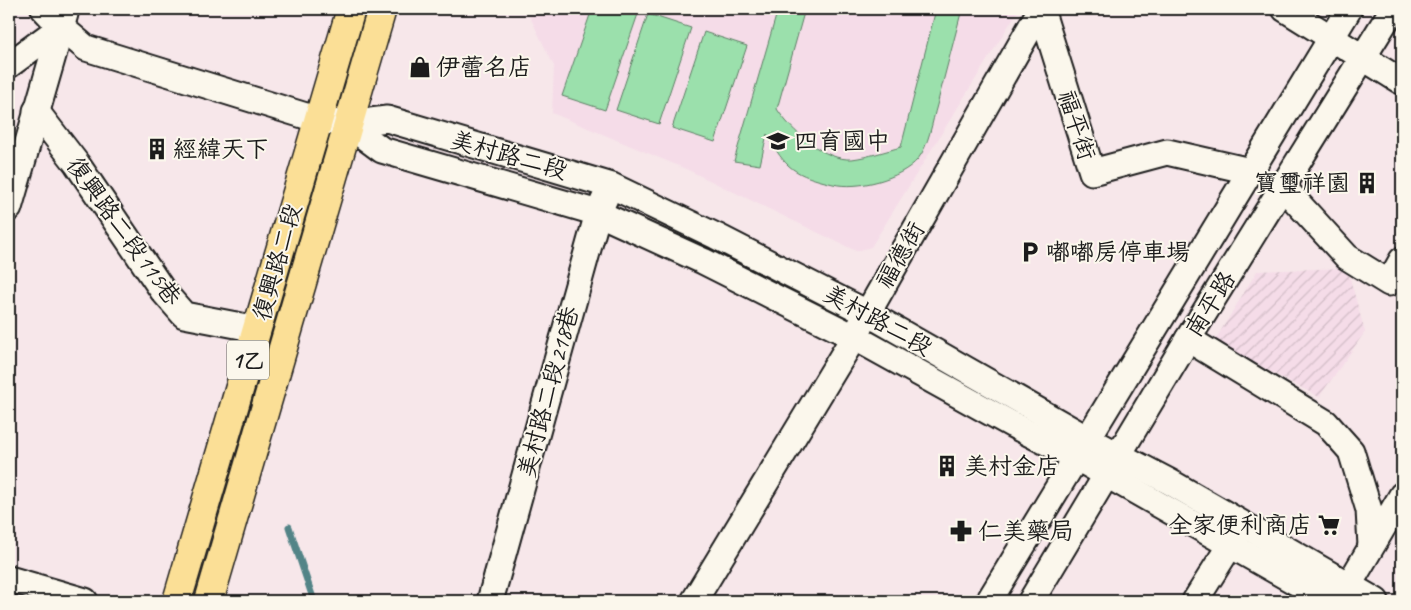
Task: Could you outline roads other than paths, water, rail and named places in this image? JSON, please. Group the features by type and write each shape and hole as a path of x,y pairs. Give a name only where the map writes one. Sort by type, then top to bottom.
{"main road":[{"name":"復興路二段","path":"177,601 351,9"},
{"name":"復興路二段","path":"209,601 382,9"}],"street":[{"name":"美村路二段","path":"44,9 63,18 86,48 319,120 347,124 387,119 612,186 867,313 1082,448 1107,477 1236,535"},
{"name":"福平街","path":"1041,9 1092,172 1167,152 1250,171"},
{"name":"福德街","path":"694,601 854,338 1041,9"},
{"path":"1284,9 1402,82"},
{"name":"南平路","path":"989,601 1349,9"},
{"name":"南平路","path":"1031,601 1188,339 1393,9"},
{"path":"9,65 63,18"},
{"path":"9,208 63,18"},
{"name":"復興路二段115巷","path":"36,111 77,164 163,291 184,315 257,329"},
{"name":"美村路二段","path":"347,124 382,150 598,213 703,261 854,338 1082,448 1119,454 1236,535 1339,596 1376,601"},
{"name":"美村路二段218巷","path":"490,601 598,213 612,186"},
{"path":"1283,187 1346,257 1380,278 1389,283 1402,260"},
{"path":"1188,339 1326,423 1351,451 1369,510 1371,546"},
{"path":"1339,596 1402,495"},
{"path":"1195,601 1236,535"},
{"path":"9,579 85,601"}],"waterway":[{"path":"289,527 314,601"}],"place":[{"name":"伊蕾名店","path":"420,67"},
{"name":"四育國中","path":"778,141"},
{"name":"經緯天下","path":"157,149"},
{"name":"寶璽祥園","path":"1367,183"},
{"name":"嘟嘟房停車場","path":"1030,252"},
{"name":"美村金店","path":"947,466"},
{"name":"全家便利商店","path":"1329,525"},
{"name":"仁美藥局","path":"961,531"}]}
